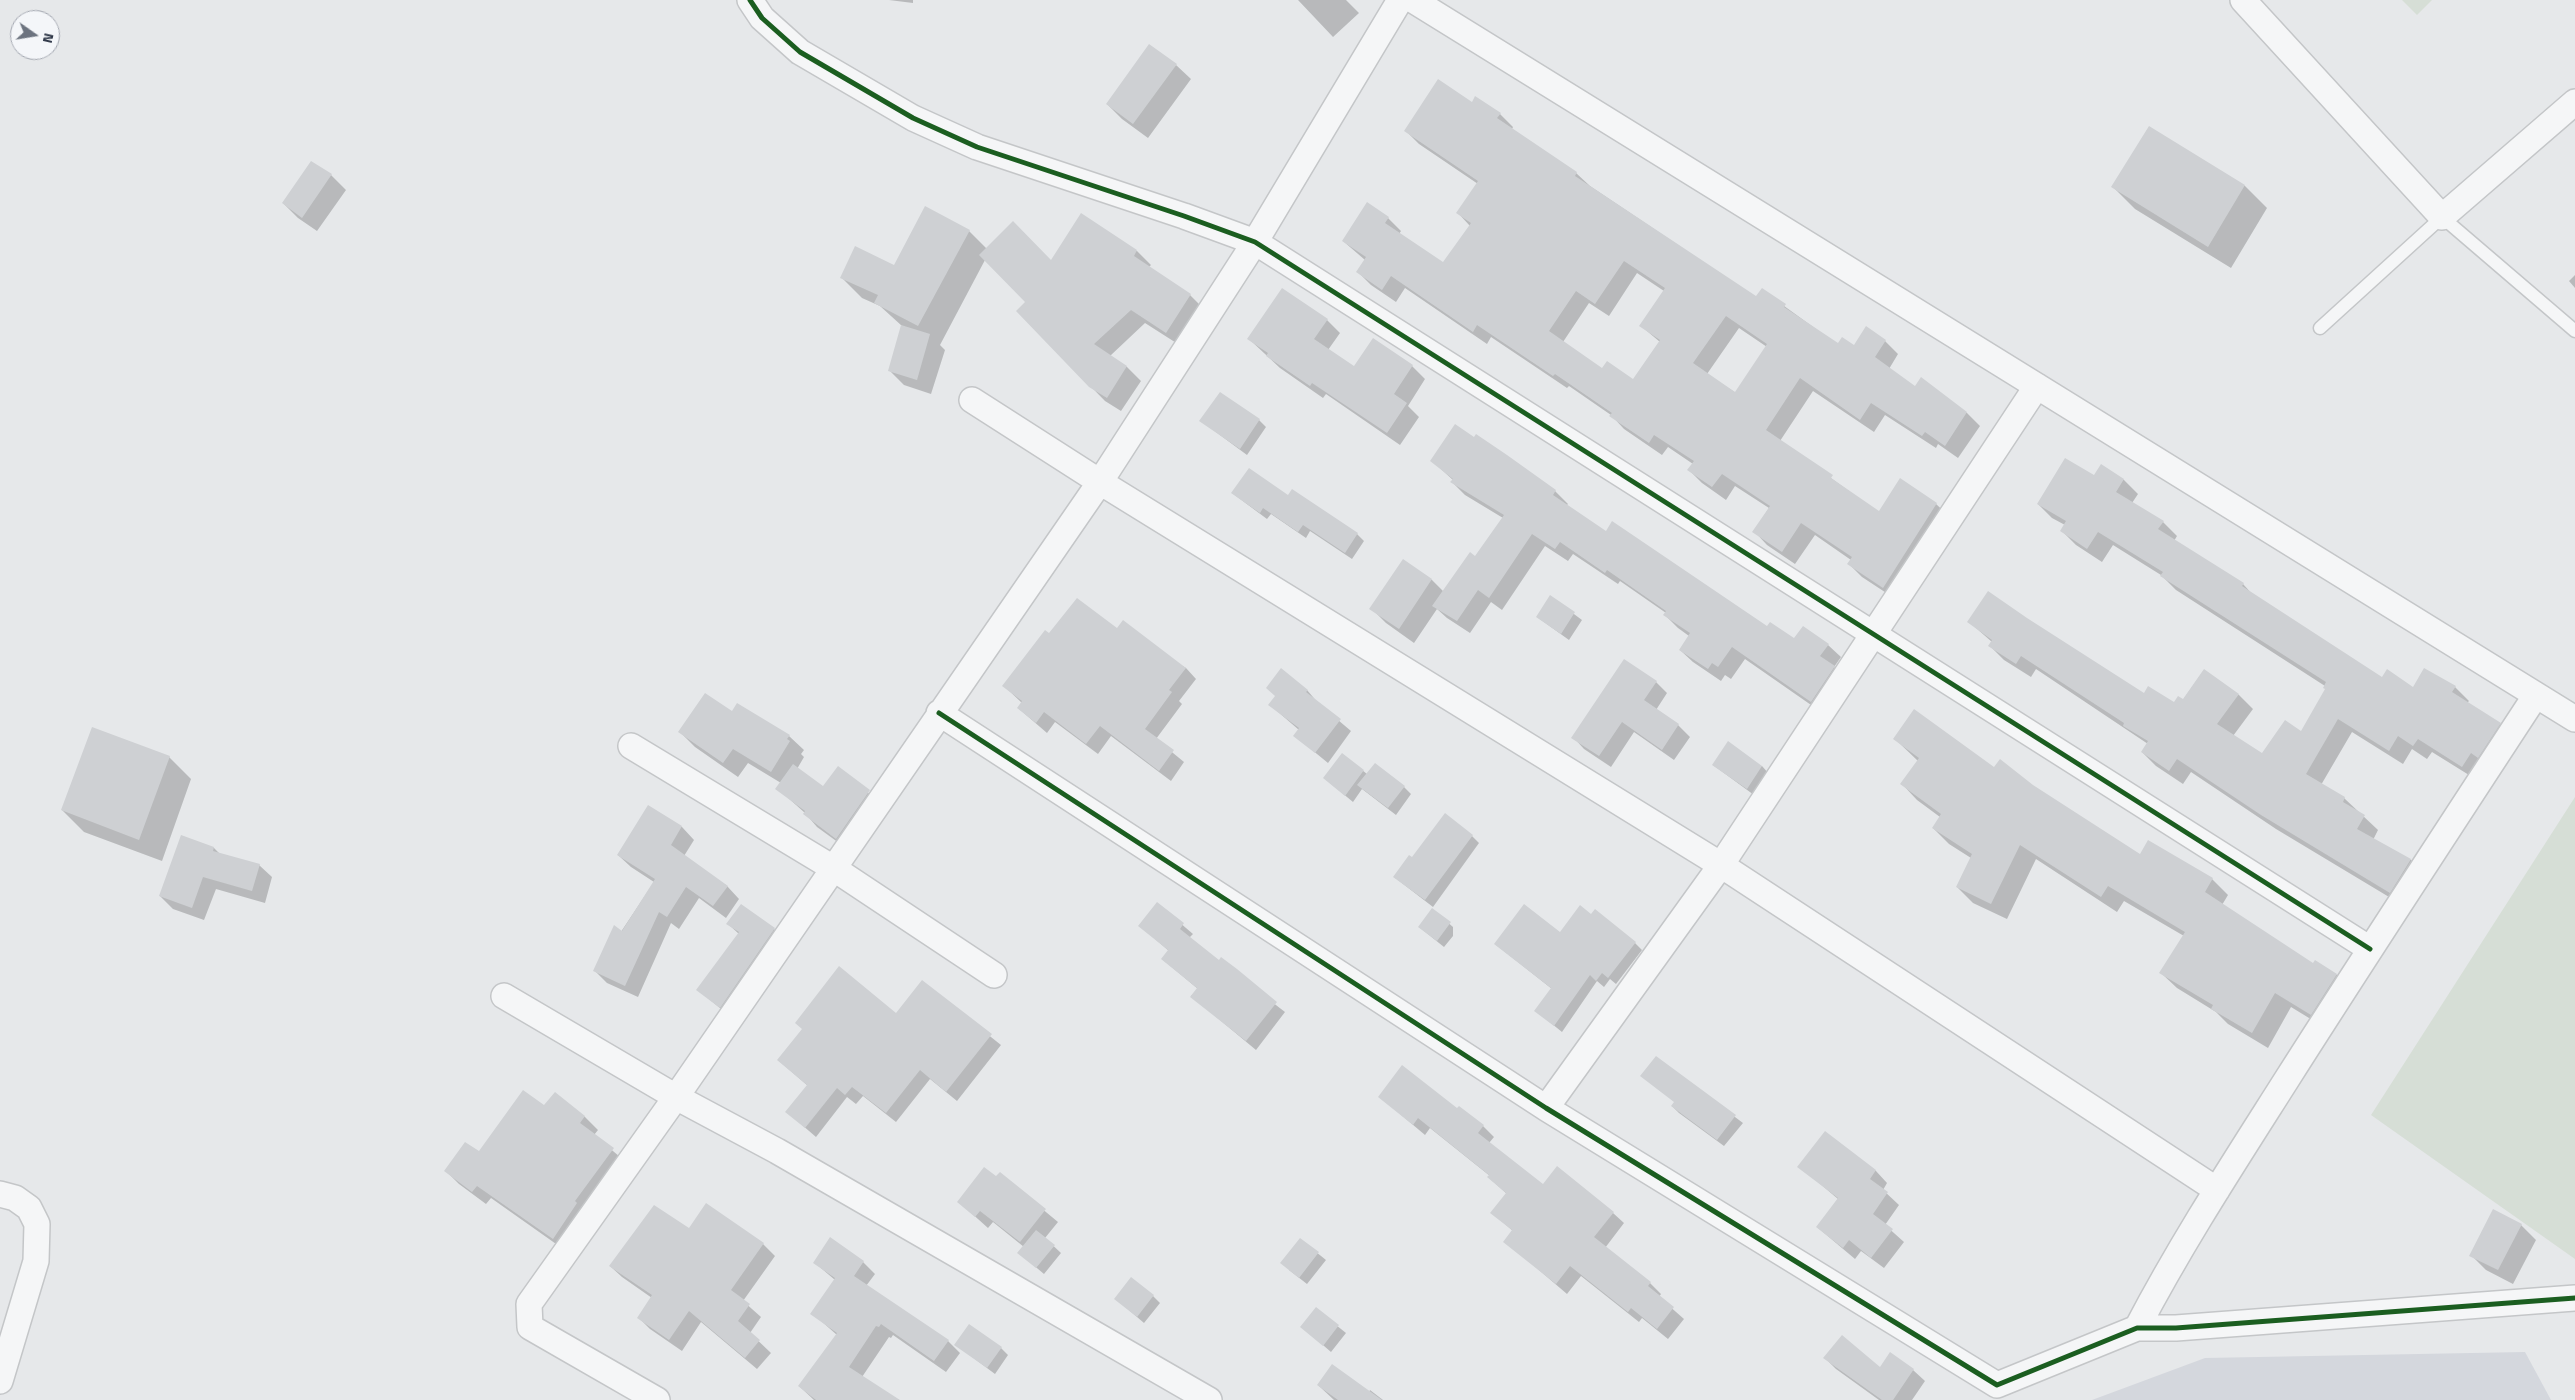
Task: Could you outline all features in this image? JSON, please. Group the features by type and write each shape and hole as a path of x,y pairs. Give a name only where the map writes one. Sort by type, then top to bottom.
{"street":[{"path":"750,0 762,18 800,52 914,118 977,147 1184,216 1255,242 2370,949"},
{"path":"644,1397 530,1327 529,1304 676,1097 1100,482 1255,242 1400,0"},
{"path":"1413,0 2575,719"},
{"path":"2243,0 2442,217 2575,102"},
{"path":"1546,1108 1721,865 2037,386"},
{"path":"972,400 1100,482 1721,865 2217,1190"},
{"path":"2137,1328 2165,1276 2217,1190 2370,949 2536,695"},
{"path":"940,713 1546,1108 1992,1393 2137,1328 2176,1328 2224,1322 2575,1298"},
{"path":"631,746 833,868 994,975"},
{"path":"504,996 676,1097 786,1156 1209,1400"},
{"path":"0,1194 16,1198 29,1208 37,1224 36,1261 0,1381"}],"lane":[{"path":"2320,328 2442,217 2575,331"}],"shaded area":[{"path":"2402,0 2432,0 2417,15"},
{"path":"2575,797 2575,1259 2371,1115"},
{"path":"2525,1352 2551,1400 2092,1400 2205,1358"}],"building":[{"path":"1149,44 1177,64 1133,124 1106,104"},
{"path":"1438,79 1472,102 1475,96 1501,113 1497,118 1577,172 1575,176 1756,296 1762,288 1786,304 1784,307 1838,343 1842,337 1854,345 1866,326 1886,340 1875,357 1915,386 1921,377 1967,412 1945,446 1925,432 1922,436 1871,403 1860,420 1800,378 1766,430 1833,475 1831,478 1879,511 1900,478 1937,503 1883,588 1847,564 1852,557 1801,523 1782,552 1752,532 1770,506 1722,474 1712,487 1687,470 1694,461 1654,435 1649,443 1609,416 1612,413 1555,374 1553,376 1477,325 1473,332 1391,276 1382,290 1356,272 1366,257 1342,241 1367,202 1389,217 1385,223 1443,262 1471,223 1456,213 1478,181 1404,131","holes":["1624,261 1665,288 1639,326 1660,340 1633,379 1607,361 1602,368 1549,331 1576,291 1595,304","1726,316 1767,344 1735,392 1693,363"]},
{"path":"2149,126 2245,185 2208,247 2111,187"},
{"path":"311,161 332,174 302,218 282,203"},
{"path":"925,206 970,230 918,326 874,303 878,295 840,278 855,246 894,265"},
{"path":"1081,213 1137,250 1134,256 1191,294 1166,333 1131,310 1094,344 1127,366 1107,398 1089,387 1016,311 1025,302 979,255 1013,221 1051,260"},
{"path":"1282,288 1328,319 1314,339 1354,366 1373,338 1413,365 1394,394 1407,403 1387,433 1312,383 1310,386 1266,356 1268,353 1247,339"},
{"path":"901,325 930,334 917,380 888,371"},
{"path":"1220,392 1260,419 1240,449 1199,421"},
{"path":"1455,424 1474,437 1476,434 1507,455 1556,490 1553,495 1606,531 1612,521 1767,626 1770,622 1794,638 1803,626 1829,644 1820,656 1835,666 1811,702 1732,647 1718,667 1712,663 1708,669 1679,650 1690,633 1663,615 1666,611 1607,570 1605,573 1560,542 1555,549 1532,534 1489,598 1478,590 1457,621 1432,606 1470,552 1475,556 1504,515 1450,482 1453,479 1430,461"},
{"path":"2065,458 2094,475 2101,464 2124,479 2116,492 2164,521 2158,529 2244,583 2242,586 2382,677 2387,669 2413,687 2424,668 2456,686 2452,692 2501,723 2478,758 2471,753 2462,767 2418,739 2413,746 2398,736 2389,751 2338,719 2306,774 2345,797 2343,802 2365,815 2357,829 2411,859 2390,893 2261,815 2177,759 2169,771 2141,752 2148,741 2123,726 2124,723 2021,656 2016,664 1988,646 1992,640 1967,622 1988,591 2144,693 2148,686 2174,702 2178,696 2183,699 2204,669 2239,694 2217,724 2262,753 2285,720 2301,731 2325,689 2323,688 2326,682 2160,576 2163,572 2098,532 2087,549 2060,531 2066,521 2037,504"},
{"path":"1249,468 1288,495 1292,489 1358,533 1345,553 1303,525 1298,532 1263,508 1260,513 1231,493"},
{"path":"1403,559 1432,579 1399,629 1369,609"},
{"path":"1550,595 1575,612 1561,634 1536,617"},
{"path":"1077,598 1117,628 1123,620 1186,668 1169,690 1172,692 1145,729 1174,750 1159,771 1100,726 1086,744 1044,712 1036,723 1017,708 1022,701 1002,686 1045,630 1049,633"},
{"path":"1624,659 1657,681 1644,700 1679,724 1662,750 1622,722 1599,756 1571,738"},
{"path":"1281,668 1308,690 1306,692 1341,719 1315,753 1293,736 1299,728 1268,705 1275,696 1266,688"},
{"path":"705,693 732,711 737,703 790,735 787,739 790,741 771,772 733,749 723,763 678,732"},
{"path":"1914,709 1994,767 2000,759 2033,785 2140,854 2148,840 2213,878 2205,892 2313,963 2315,960 2337,974 2311,1015 2275,993 2252,1033 2211,1009 2213,1005 2159,973 2185,932 2108,886 2101,897 2020,845 1991,904 1956,887 1972,854 1932,828 1941,814 1900,784 1919,758 1893,739"},
{"path":"92,727 170,756 139,840 61,810"},
{"path":"1728,741 1762,766 1747,789 1712,765"},
{"path":"1342,753 1364,770 1345,796 1323,778"},
{"path":"1375,763 1405,786 1388,808 1357,785"},
{"path":"793,764 823,786 838,766 870,790 836,839 803,814 805,811 775,789"},
{"path":"648,805 682,826 671,845 728,886 713,906 686,887 667,917 659,912 625,986 593,971 614,925 622,931 655,879 617,855"},
{"path":"1445,813 1473,835 1425,900 1393,877 1409,855 1412,857"},
{"path":"181,835 214,847 213,851 260,864 252,891 203,877 192,908 159,896"},
{"path":"1157,902 1184,923 1180,929 1219,960 1221,957 1237,969 1277,1002 1246,1041 1190,997 1197,988 1161,959 1168,950 1138,926"},
{"path":"741,904 775,928 720,1008 696,990 739,932 726,924"},
{"path":"1524,904 1560,932 1580,905 1591,914 1595,909 1636,942 1608,978 1602,973 1596,981 1590,975 1554,1026 1534,1011 1551,988 1494,944"},
{"path":"1432,908 1451,922 1437,941 1418,927"},
{"path":"839,966 896,1013 922,980 992,1034 946,1092 920,1070 886,1113 852,1087 845,1095 837,1088 805,1128 785,1112 807,1085 777,1060 802,1029 795,1023"},
{"path":"1656,1056 1736,1115 1717,1140 1671,1106 1674,1102 1640,1076"},
{"path":"1402,1065 1457,1108 1459,1106 1484,1125 1478,1133 1543,1184 1557,1166 1614,1212 1594,1237 1651,1282 1648,1286 1674,1307 1657,1329 1631,1308 1628,1312 1570,1266 1556,1284 1503,1242 1512,1230 1490,1213 1506,1193 1487,1177 1489,1175 1418,1118 1413,1125 1378,1097"},
{"path":"523,1090 544,1105 555,1092 585,1116 580,1123 614,1148 575,1201 577,1203 553,1239 477,1186 472,1192 444,1171 465,1142 479,1151"},
{"path":"1825,1131 1876,1170 1870,1179 1888,1192 1873,1214 1893,1229 1871,1258 1849,1240 1843,1248 1816,1227 1838,1198 1797,1167"},
{"path":"984,1167 996,1176 1000,1172 1046,1209 1020,1242 980,1211 975,1217 957,1202"},
{"path":"706,1203 764,1243 731,1290 750,1304 738,1321 760,1340 745,1358 689,1311 669,1340 637,1318 652,1295 609,1266 654,1205 689,1228"},
{"path":"2493,1209 2522,1224 2498,1270 2469,1256"},
{"path":"1036,1230 1055,1245 1036,1268 1017,1253"},
{"path":"830,1237 864,1261 854,1276 949,1340 934,1361 881,1324 879,1327 876,1326 849,1367 900,1400 816,1400 798,1386 837,1333 810,1314 835,1278 813,1263"},
{"path":"1300,1238 1319,1252 1299,1278 1280,1263"},
{"path":"1131,1277 1154,1295 1137,1317 1114,1299"},
{"path":"1316,1307 1339,1325 1323,1346 1300,1327"},
{"path":"969,1324 1002,1347 987,1368 954,1345"},
{"path":"1842,1335 1880,1367 1890,1352 1914,1369 1893,1400 1882,1400 1823,1358"},
{"path":"1332,1364 1382,1400 1338,1400 1317,1385"}],"cycle path":[{"path":"750,0 762,18 800,52 913,118 977,147 1184,216 1255,242 2370,949"},
{"path":"939,713 1546,1108 1997,1385 2137,1328 2176,1328 2575,1298"}]}
